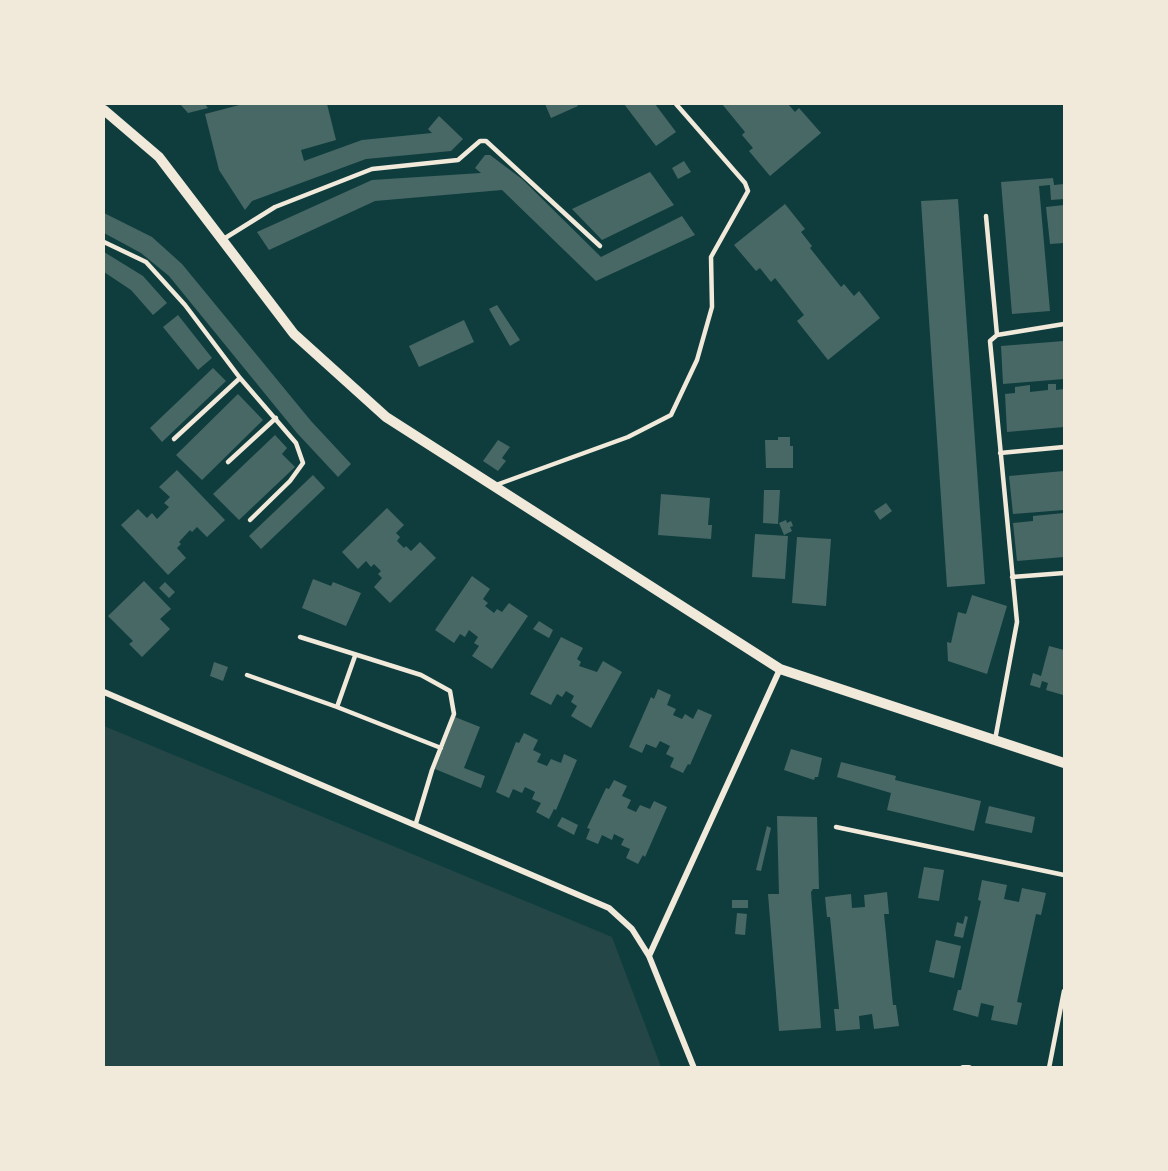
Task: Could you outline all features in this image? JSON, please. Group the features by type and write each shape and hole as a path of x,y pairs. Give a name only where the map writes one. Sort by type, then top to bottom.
{"street":[{"path":"104,110 159,157 294,334 386,417 780,669 1065,763"},
{"path":"649,956 780,669"},
{"path":"104,692 609,908 632,929 649,956 694,1068"},
{"path":"963,1068 969,1068"}],"lane":[{"path":"494,485 628,437 671,415 689,379 697,360 712,306 711,257 748,191 745,183 675,104"},
{"path":"222,240 275,207 372,169 458,160 475,145 486,141 600,246"},
{"path":"986,216 997,335"},
{"path":"104,242 146,262 185,305 240,378 296,443 303,464 290,481 250,520"},
{"path":"995,740 1017,622 990,342 997,335 1065,324"},
{"path":"174,439 240,378"},
{"path":"228,462 276,418"},
{"path":"1000,453 1065,447"},
{"path":"1012,577 1065,573"},
{"path":"300,638 421,675 450,691 454,714 416,824"},
{"path":"337,707 355,656"},
{"path":"247,675 441,748"},
{"path":"836,827 1065,875"},
{"path":"1049,1068 1065,992"}],"shaded area":[{"path":"104,726 612,937 661,1067 104,1067"}],"building":[{"path":"180,104 205,104 208,108 188,113"},
{"path":"243,104 327,104 336,140 301,150 304,161 362,140 432,133 428,129 439,116 463,139 451,151 366,159 252,201 245,210 219,170 205,114"},
{"path":"545,104 577,104 578,106 551,118"},
{"path":"624,104 655,104 676,132 656,146"},
{"path":"722,104 788,104 795,112 799,108 821,133 770,176 749,151 753,148 742,135 745,132"},
{"path":"485,155 490,155 522,179 601,257 682,216 695,235 596,281 502,190 375,201 269,250 257,232 372,180 481,173 475,168"},
{"path":"684,161 691,172 678,179 672,168"},
{"path":"650,172 674,205 602,240 572,209"},
{"path":"1053,178 1054,185 1064,184 1064,199 1051,200 1050,185 1039,186 1050,311 1012,314 1001,182"},
{"path":"958,199 985,584 947,587 921,201"},
{"path":"785,204 805,229 801,232 812,246 810,248 841,287 844,284 854,296 859,291 880,318 828,360 797,321 804,315 775,278 771,282 760,268 756,271 734,245"},
{"path":"1064,205 1064,243 1050,244 1046,207"},
{"path":"104,213 152,237 182,264 311,421 351,464 338,477 297,433 169,276 141,253 104,233"},
{"path":"104,252 143,276 167,303 153,315 131,290 104,272"},
{"path":"497,305 520,340 510,346 489,309"},
{"path":"178,315 212,358 198,370 163,327"},
{"path":"464,320 474,342 419,367 409,346"},
{"path":"1064,341 1064,379 1003,384 1001,346"},
{"path":"213,368 226,381 162,442 150,428"},
{"path":"1048,384 1056,384 1056,390 1064,389 1064,427 1007,432 1005,394 1015,393 1015,387 1030,385 1030,392 1048,390"},
{"path":"238,394 263,420 202,480 176,455"},
{"path":"275,435 287,448 282,454 295,467 239,520 213,494"},
{"path":"778,437 790,437 790,446 793,446 793,468 766,468 765,440 778,440"},
{"path":"498,440 510,447 502,458 506,461 498,471 483,461"},
{"path":"177,470 225,520 207,537 197,527 192,532 190,530 179,542 181,544 177,548 186,558 168,575 121,525 138,509 147,518 152,513 157,519 169,507 164,503 170,497 159,487"},
{"path":"1064,471 1064,510 1013,514 1009,476"},
{"path":"313,475 325,488 261,549 249,536"},
{"path":"764,490 780,490 778,524 763,523"},
{"path":"661,494 710,498 708,525 712,525 711,539 658,535"},
{"path":"886,503 892,511 880,520 874,511"},
{"path":"387,508 404,525 396,533 400,537 397,541 411,551 420,542 436,558 390,603 374,587 382,578 378,574 381,571 374,564 371,567 366,561 358,569 342,552"},
{"path":"1064,513 1064,557 1017,561 1013,523 1033,521 1033,516"},
{"path":"786,520 787,523 791,521 793,526 790,527 792,531 784,535 779,523"},
{"path":"755,534 788,536 785,579 752,577"},
{"path":"797,537 831,539 826,606 792,603"},
{"path":"472,576 490,589 483,599 488,603 485,606 494,613 497,609 502,612 509,603 528,616 492,669 472,656 479,646 474,643 478,637 469,630 465,637 460,634 454,643 435,630"},
{"path":"313,579 331,586 333,582 361,593 346,626 302,608"},
{"path":"144,581 171,609 160,619 170,629 142,657 129,644 133,641 108,616"},
{"path":"165,582 175,592 169,598 159,588"},
{"path":"972,595 1007,606 987,674 948,661 947,642 951,643 958,612 966,614"},
{"path":"539,621 553,630 549,638 533,629"},
{"path":"561,637 583,648 577,659 581,662 579,666 597,672 603,661 622,672 591,728 571,716 577,706 571,702 574,696 566,691 562,697 557,694 551,705 530,694"},
{"path":"1049,646 1064,650 1063,695 1046,690 1048,683 1042,681 1040,688 1030,685 1033,673 1041,676"},
{"path":"214,662 228,667 223,681 210,676"},
{"path":"658,689 671,695 667,705 676,709 673,715 682,719 685,714 693,719 698,709 712,715 690,765 688,764 683,773 670,767 674,758 666,754 670,746 660,741 656,748 646,744 642,753 629,747 651,697 654,699"},
{"path":"455,717 480,727 464,768 485,776 481,788 435,769"},
{"path":"524,733 538,740 533,750 541,754 537,762 547,766 551,759 561,763 564,754 577,760 556,810 554,809 549,819 536,812 541,803 532,799 535,792 525,787 522,793 513,789 509,798 496,792 516,742 519,743"},
{"path":"791,749 822,758 818,777 814,780 784,770"},
{"path":"841,762 896,776 895,780 981,801 974,831 887,810 891,793 837,777"},
{"path":"614,780 627,786 622,796 631,800 627,808 636,812 640,805 650,809 654,801 667,807 645,857 643,855 638,864 626,858 630,849 621,845 624,839 614,834 612,840 602,835 598,844 586,839 590,829 587,828 606,788 609,789"},
{"path":"989,806 1035,817 1032,833 985,823"},
{"path":"777,816 817,817 819,889 813,889 811,892 821,1028 779,1031 768,894 779,894"},
{"path":"562,817 578,825 574,835 557,826"},
{"path":"767,826 771,828 761,871 756,870"},
{"path":"924,867 944,870 939,901 918,898"},
{"path":"982,880 1007,885 1004,899 1019,902 1022,888 1046,893 1041,915 1036,914 1017,1002 1022,1003 1017,1025 991,1020 994,1006 981,1003 978,1017 953,1010 958,990 961,990 981,901 978,900"},
{"path":"887,892 889,914 884,914 893,1005 896,1005 899,1026 874,1029 872,1014 859,1016 860,1029 836,1031 834,1009 839,1009 830,917 827,917 825,897 851,894 852,908 865,907 864,895"},
{"path":"732,900 748,900 748,908 732,908"},
{"path":"737,913 747,914 745,935 735,934"},
{"path":"965,916 968,917 963,938 954,936 957,922 963,924"},
{"path":"936,940 961,946 954,978 929,972"}]}
